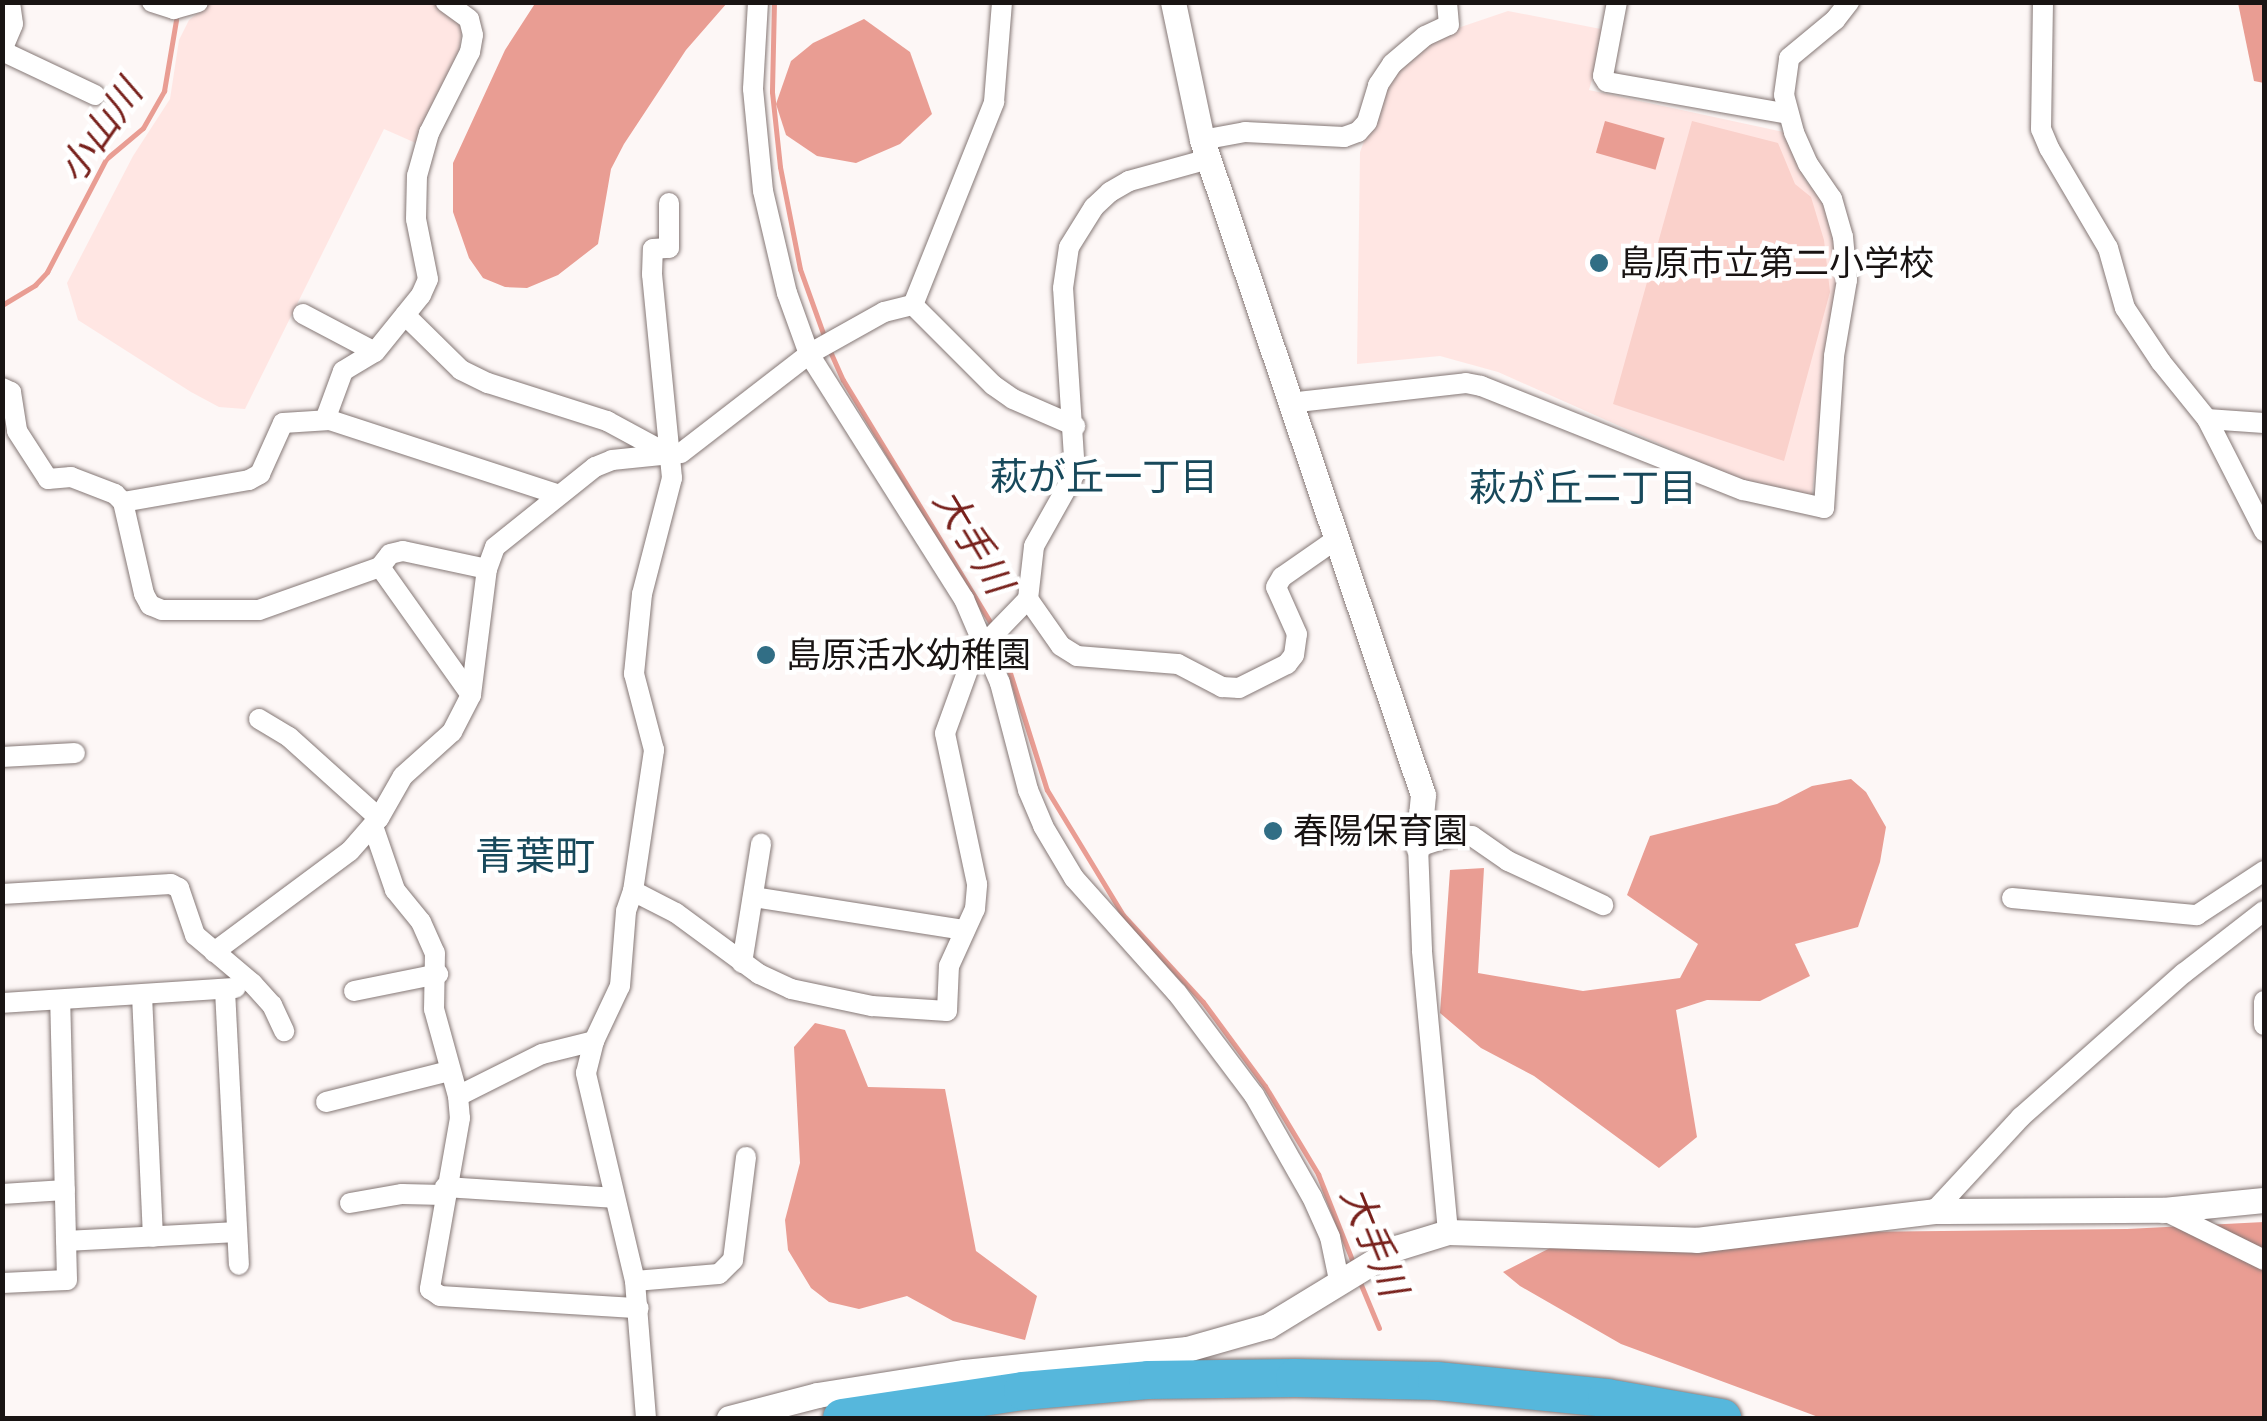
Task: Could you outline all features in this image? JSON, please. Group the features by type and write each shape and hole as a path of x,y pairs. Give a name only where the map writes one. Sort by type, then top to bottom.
{"highway":[{"path":"842,1418 1041,1389 1148,1380 1295,1378 1437,1381 1608,1398 1722,1418"}],"street":[{"path":"10,2 13,24 2,50 95,95"},
{"path":"152,2 174,9 198,2"},
{"path":"326,420 332,390 343,372 375,352 428,279 416,219 418,176 429,133 470,52 474,36 469,19 446,2"},
{"path":"469,19 484,2"},
{"path":"758,2 753,89 763,191 787,293 964,600 991,636 1028,790 1044,826 1074,878 1177,993 1254,1095 1353,1277"},
{"path":"913,306 994,102 1002,2"},
{"path":"1173,2 1206,150 1423,795 1418,848 1422,950 1448,1232"},
{"path":"633,891 676,913 742,963 791,989 872,1006 947,1011 949,966 975,908 976,884 945,733 966,670 991,636 1028,599 1034,546 1075,473 1075,426 1063,288 1069,247 1094,206 1110,192 1245,132 1344,137 1358,132 1367,122 1378,85 1392,64 1425,36 1449,25 1447,2"},
{"path":"1617,2 1604,76 1607,82 1788,114"},
{"path":"1289,403 1466,383 1743,490 1824,508 1834,356 1847,280 1843,237 1832,199 1808,164 1784,95 1789,58 1849,2"},
{"path":"2043,2 2041,129 2108,248 2125,308 2161,362 2207,418 2264,531"},
{"path":"646,1418 635,1281 612,1198 606,1148 587,1091 586,1073 594,1041 620,986 626,911 633,891 654,750 634,674 642,594 672,478 652,274 653,249 669,248 669,203"},
{"path":"214,952 350,851 376,822 403,776 452,732 471,695 487,569 501,538 556,494 612,460 672,456 819,348 884,312 913,306"},
{"path":"913,306 993,385 1013,399 1075,426"},
{"path":"303,314 375,352"},
{"path":"405,315 460,370 488,384 607,421 672,456"},
{"path":"2,388 11,392 16,431 48,479 70,477 123,502 250,480 260,474 283,423 326,420 556,494"},
{"path":"2207,418 2264,423"},
{"path":"123,502 144,594 150,605 162,610 277,607 380,567 390,554 403,551 487,569"},
{"path":"1028,599 1061,646 1077,656 1178,664 1222,686 1239,688 1287,664 1294,655 1297,634 1276,587 1282,577 1335,540"},
{"path":"380,567 471,695"},
{"path":"258,718 289,736 376,822 396,890 421,922 435,952 438,974 434,1008 458,1096 460,1118 428,1285 434,1294 638,1308"},
{"path":"2,757 75,753"},
{"path":"1418,848 1454,835 1472,836 1508,861 1603,904"},
{"path":"742,963 761,844"},
{"path":"2012,898 2197,915 2264,870"},
{"path":"2,894 171,884 179,888 194,935 272,1005 284,1031"},
{"path":"753,897 964,930"},
{"path":"1934,1211 2021,1116 2184,972 2264,911"},
{"path":"354,991 438,974"},
{"path":"2,1003 225,990 252,984"},
{"path":"225,990 239,1265"},
{"path":"142,995 153,1237"},
{"path":"2,1283 66,1280 60,1001"},
{"path":"2264,1001 2264,1024"},
{"path":"458,1096 542,1054 594,1041"},
{"path":"326,1102 449,1071"},
{"path":"635,1281 719,1274 733,1260 746,1157"},
{"path":"2,1194 65,1190"},
{"path":"350,1202 444,1191 612,1198"},
{"path":"729,1418 818,1394 946,1374 1188,1349 1268,1326 1396,1248 1448,1232 1696,1240 1934,1211 2163,1210 2264,1200"},
{"path":"2163,1210 2264,1260"},
{"path":"66,1242 237,1232"}],"shaded area":[{"path":"212,2 434,2 455,17 462,29 459,50 418,144 384,129 245,409 219,407 78,320 67,283 133,156 170,99 179,40 189,20"},
{"path":"536,2 727,3 686,50 624,144 611,169 598,244 558,275 527,288 505,287 483,278 469,258 453,212 453,163 505,50"},
{"path":"2238,3 2264,3 2264,83 2254,81"},
{"name":"島原市立第二小学校","path":"1508,11 1606,30 1589,90 1784,132 1805,180 1824,202 1837,240 1841,286 1829,338 1812,495 1736,478 1498,372 1440,356 1357,364 1360,152 1386,84 1424,46 1452,30"},
{"path":"864,19 910,52 932,114 900,144 856,163 817,156 786,135 776,104 791,61 813,43"},
{"path":"1605,121 1665,138 1656,170 1596,153"},
{"path":"1692,121 1778,143 1795,184 1811,197 1824,240 1830,292 1784,461 1613,404"},
{"path":"1851,779 1866,792 1886,827 1880,862 1858,927 1795,944 1810,976 1760,1001 1707,1000 1676,1010 1697,1137 1659,1168 1534,1076 1481,1048 1440,1013 1450,870 1484,868 1478,973 1583,991 1680,978 1698,944 1627,895 1650,836 1777,804 1812,786"},
{"path":"815,1023 845,1030 868,1087 945,1089 976,1251 1037,1296 1025,1340 953,1321 907,1296 859,1309 829,1302 811,1288 788,1250 785,1220 800,1163 794,1047"},
{"path":"2264,1222 2264,1418 1821,1418 1621,1344 1520,1286 1503,1272 1554,1246 1851,1232 2127,1229"}],"waterway":[{"name":"大手川","path":"774,2 772,92 780,167 800,269 825,339"},
{"name":"小山川","path":"2,305 35,285 47,272 106,159 143,128 164,91 176,20"},
{"name":"大手川","path":"829,349 843,380 994,628"},
{"name":"大手川","path":"999,638 1047,790 1123,915 1203,1002 1265,1086 1318,1174 1354,1265"},
{"name":"大手川","path":"1359,1280 1379,1328"}],"place":[{"name":"島原市立第二小学校","path":"1599,263"},
{"name":"島原活水幼稚園","path":"766,655"},
{"name":"春陽保育園","path":"1273,831"}],"district":[{"name":"萩が丘一丁目","path":"1104,477"},
{"name":"萩が丘二丁目","path":"1583,488"},
{"name":"青葉町","path":"535,856"}]}
